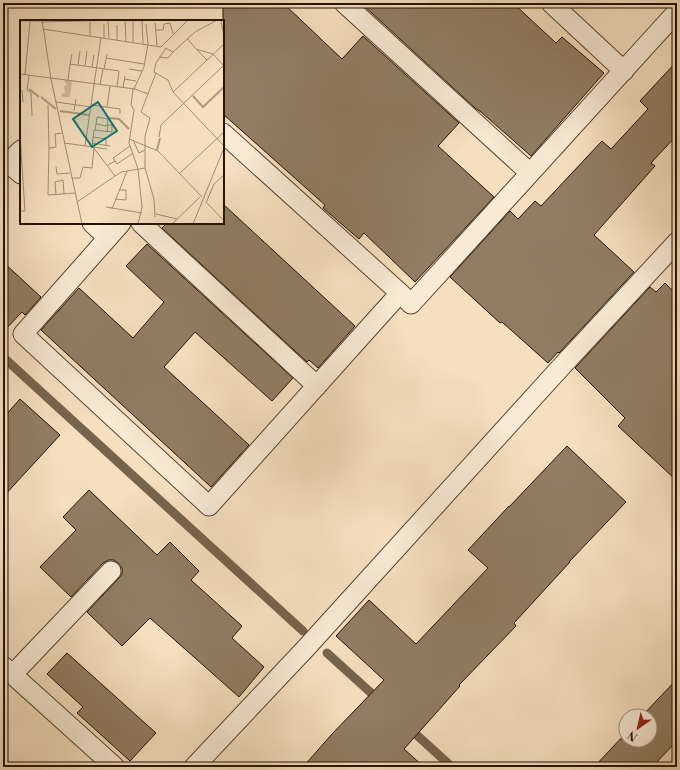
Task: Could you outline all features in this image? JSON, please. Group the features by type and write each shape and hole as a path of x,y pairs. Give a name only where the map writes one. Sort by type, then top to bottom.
{"lane":[{"path":"344,3 530,173"},
{"path":"551,3 624,71"},
{"path":"224,134 411,304 624,71 671,12"},
{"path":"20,151 15,156 14,168 20,173"},
{"path":"93,224 108,238"},
{"path":"120,224 23,334 209,506 400,293"},
{"path":"142,224 317,386"},
{"path":"194,767 306,648 555,373 677,242"},
{"path":"111,571 8,670 114,767"}],"building":[{"path":"223,3 283,3 342,59 363,36 459,123 438,146 494,197 415,282 364,233 359,239 323,208 325,205 224,115"},
{"path":"361,3 513,3 556,43 562,37 604,73 531,156 475,108"},
{"path":"677,61 677,135 651,163 655,166 594,235 634,272 548,363 502,322 500,323 450,277 510,211 518,219 535,201 541,206 602,141 611,149 648,109 640,101"},
{"path":"224,205 355,326 318,368 309,360 307,362 162,228 166,224 224,224"},
{"path":"147,244 293,378 272,401 195,332 164,367 249,445 211,487 41,330 79,288 133,338 164,302 126,266"},
{"path":"3,262 41,297 25,315 22,312 3,332"},
{"path":"665,283 677,295 677,481 618,426 625,418 575,368 650,287 656,292"},
{"path":"20,399 60,435 3,497 3,418"},
{"path":"567,446 626,502 514,623 516,626 459,685 460,686 404,749 424,767 303,767 332,734 384,680 336,636 369,600 416,644 488,568 468,550"},
{"path":"89,490 157,555 170,542 199,571 191,580 242,626 232,638 264,667 239,697 150,618 122,646 87,612 122,574 122,568 114,560 108,560 103,563 71,597 40,567 76,530 63,517"},
{"path":"67,653 156,733 130,761 77,713 83,707 47,674"},
{"path":"677,679 677,741 652,767 594,767 618,742 618,748 658,748 658,708 650,708"}],"waterway":[{"path":"3,357 303,631"},
{"path":"327,653 380,701"},
{"path":"409,728 452,767"}]}
